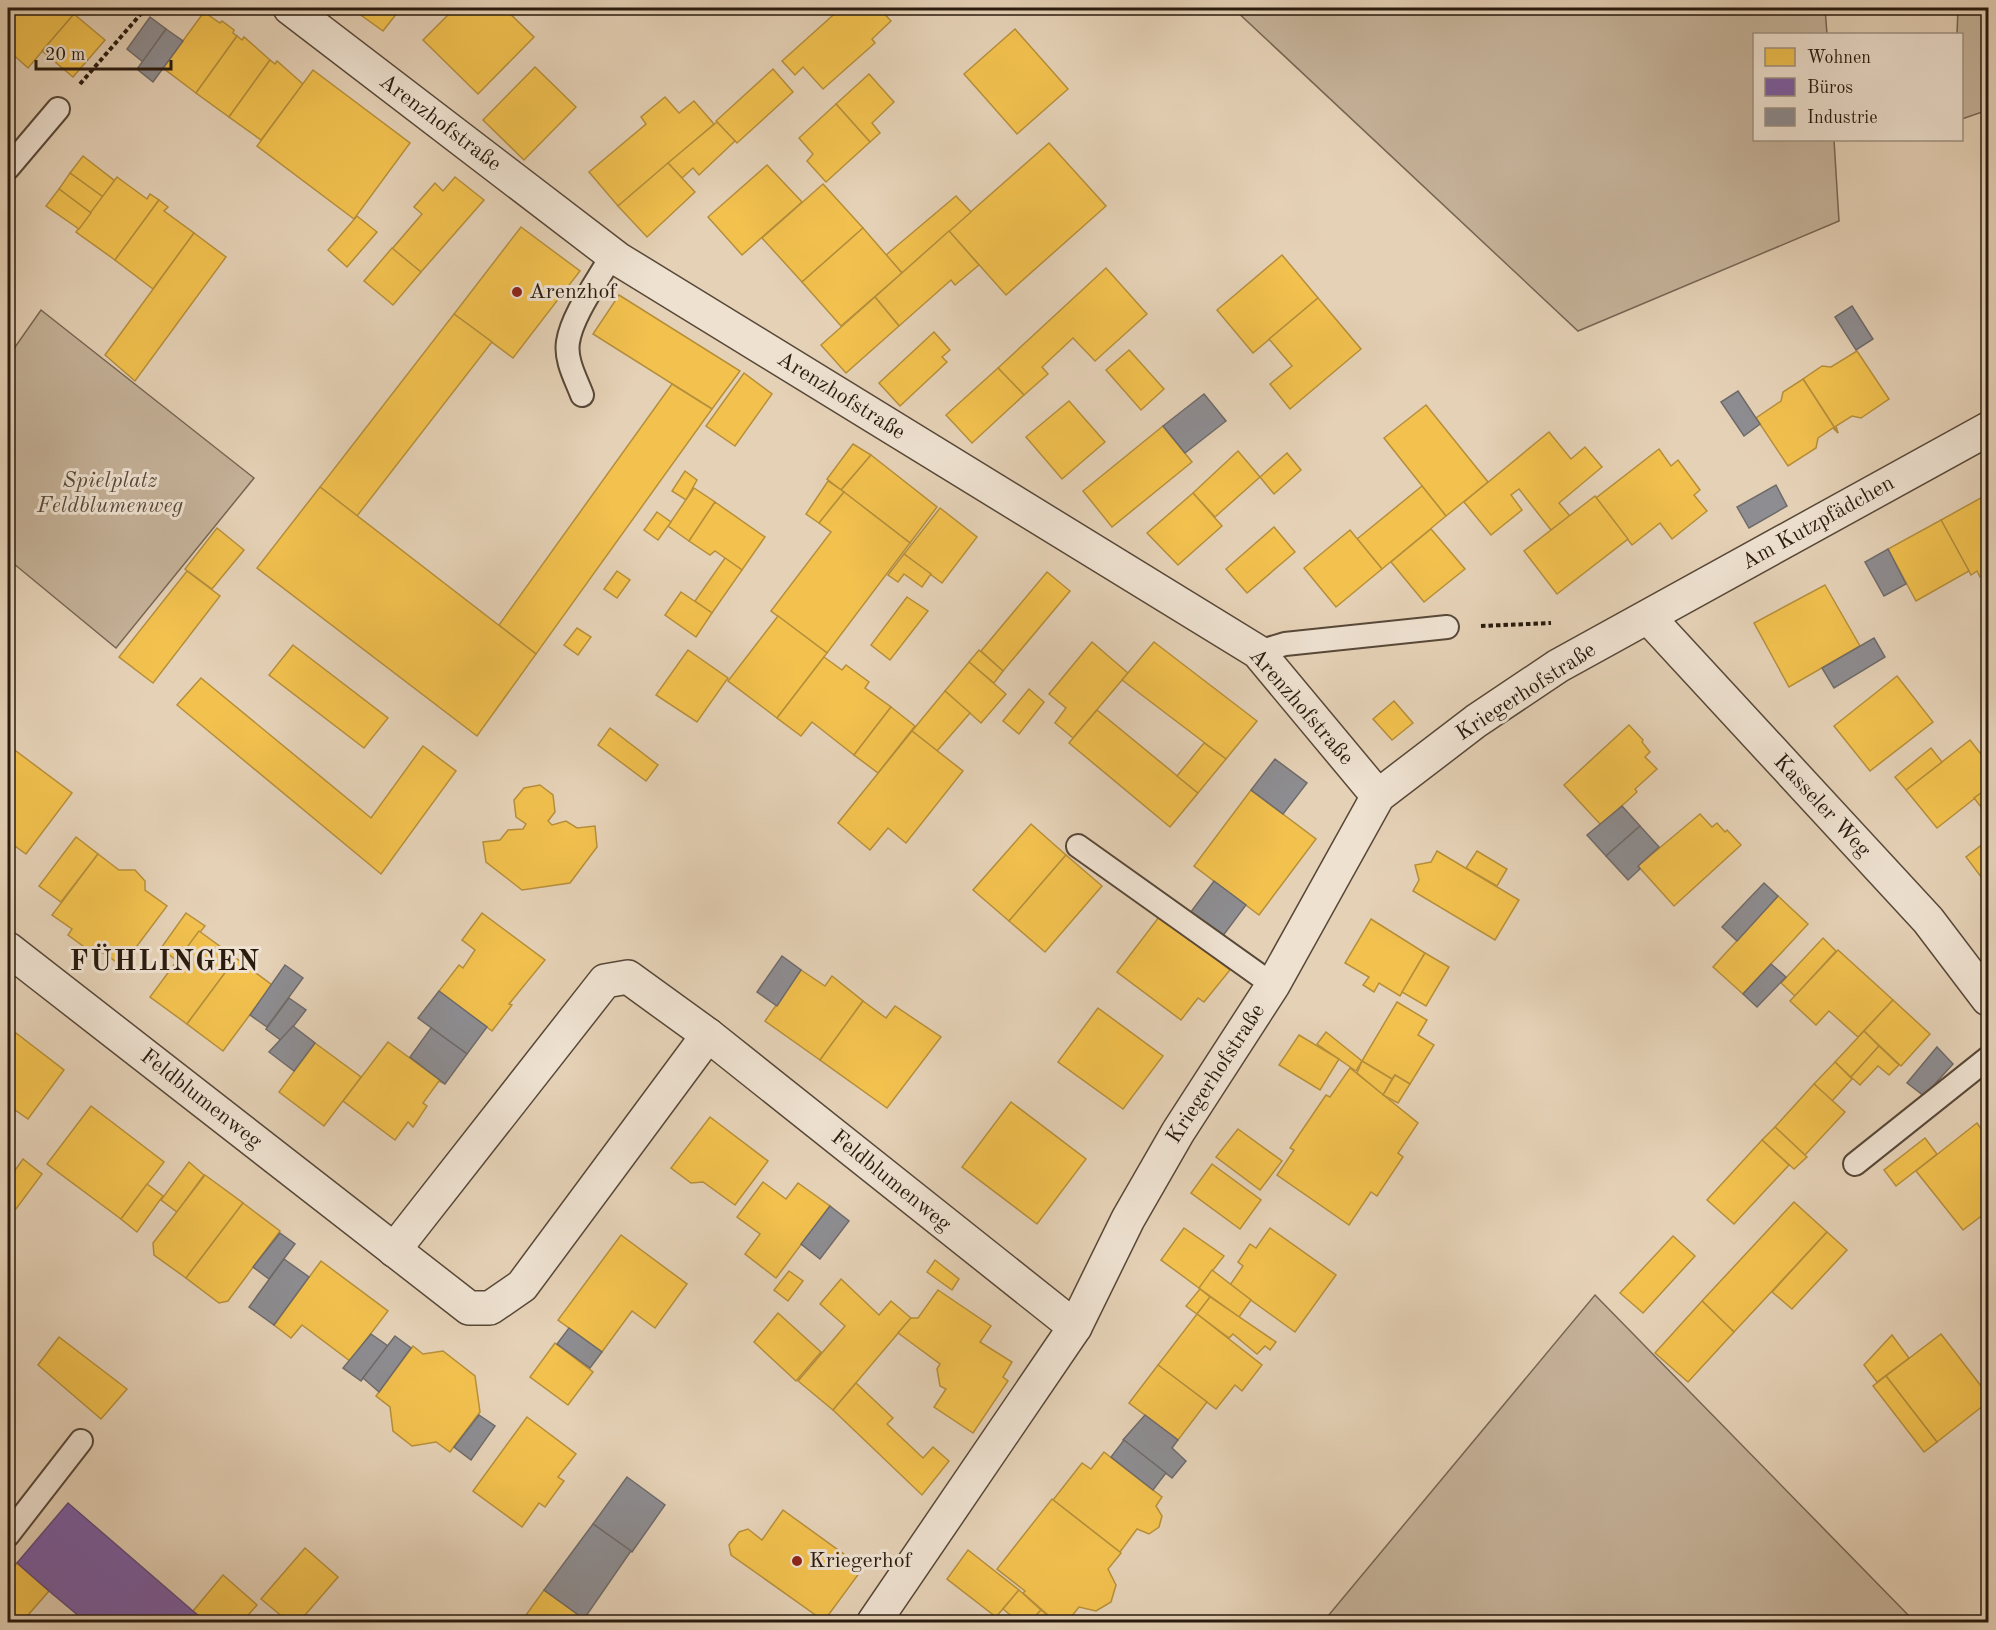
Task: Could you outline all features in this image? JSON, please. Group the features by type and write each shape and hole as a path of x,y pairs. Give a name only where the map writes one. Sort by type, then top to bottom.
{"street":[{"name":"Arenzhofstraße","path":"290,8 612,255 1258,652 1378,795"},
{"name":"Am Kutzpfädchen","path":"1649,618 1989,429"},
{"name":"Kriegerhofstraße","path":"874,1623 1075,1327 1128,1219 1178,1132 1273,985 1378,795 1476,721 1558,666 1649,618"},
{"name":"Kasseler Weg","path":"1649,618 1928,920 1989,999"},
{"name":"Feldblumenweg","path":"8,949 469,1308 490,1308 522,1286 708,1035"},
{"name":"Feldblumenweg","path":"394,1250 605,981 628,977 708,1035 1075,1327"}],"lane":[{"path":"8,168 58,109"},
{"path":"582,395 570,366 567,343 573,326 612,255"},
{"path":"1258,652 1285,644 1447,627"},
{"path":"1078,846 1273,985"},
{"path":"1856,1164 1989,1058"},
{"path":"8,1535 81,1441"}],"path":[{"path":"58,109 146,8"}],"green space":[{"path":"1233,8 1825,8 1827,33 1753,33 1753,141 1834,141 1839,221 1578,331"},
{"path":"1958,8 1988,8 1988,110 1963,119 1963,33 1957,33"},
{"name":"Spielplatz Feldblumenweg","path":"41,310 254,478 116,648 8,559 8,357"},
{"path":"1595,1295 1915,1622 1323,1622"}],"building: Wohnen":[{"path":"8,8 67,8 74,14 28,68 8,50"},
{"path":"351,8 401,8 383,31"},
{"path":"455,8 504,8 534,37 478,94 423,40"},
{"path":"841,8 879,8 891,21 872,39 875,43 823,89 803,67 795,75 782,61"},
{"path":"204,12 220,23 222,21 234,30 233,33 237,36 196,93 163,68"},
{"path":"74,14 105,40 73,77 42,51"},
{"path":"1015,29 1068,89 1017,134 964,74"},
{"path":"237,36 242,40 244,37 270,60 229,117 196,93"},
{"path":"270,60 275,64 277,61 303,84 261,140 229,117"},
{"path":"535,67 576,107 524,160 483,120"},
{"path":"773,69 793,92 737,143 716,121"},
{"path":"313,70 410,143 354,219 257,146"},
{"path":"869,74 894,102 872,123 880,133 870,142 836,104"},
{"path":"665,97 679,113 694,101 714,124 618,206 589,172 646,124 641,117"},
{"path":"836,104 870,142 826,182 807,161 813,154 799,138"},
{"path":"717,122 735,141 699,175 693,168 682,178 668,163"},
{"path":"1049,143 1106,206 1006,295 949,231"},
{"path":"83,156 115,181 103,197 70,173"},
{"path":"668,163 695,192 647,237 618,206"},
{"path":"767,165 802,202 742,255 708,217"},
{"path":"70,173 103,197 91,213 59,189"},
{"path":"117,177 147,199 150,194 159,200 115,260 76,232"},
{"path":"455,177 484,200 421,272 392,249 422,214 414,207 435,183 443,191"},
{"path":"823,184 863,228 802,282 762,238"},
{"path":"59,189 91,213 79,229 46,206"},
{"path":"956,196 971,212 902,273 886,255"},
{"path":"159,200 168,207 164,211 194,233 153,289 115,260"},
{"path":"357,216 377,232 347,267 328,250"},
{"name":"Arenzhof","path":"521,227 580,271 513,358 454,314"},
{"path":"863,228 902,273 841,326 802,282"},
{"path":"949,231 979,265 955,285 951,280 899,326 875,297"},
{"path":"194,233 226,257 135,381 105,355"},
{"path":"392,248 421,272 393,305 364,281"},
{"path":"1282,255 1318,298 1253,353 1217,310"},
{"path":"1106,268 1147,314 1095,361 1073,338 1042,367 1048,374 1024,395 998,368"},
{"path":"619,295 740,371 712,409 593,334"},
{"path":"875,297 899,326 846,373 821,345"},
{"path":"1318,298 1361,349 1290,409 1270,384 1292,366 1269,339"},
{"path":"454,314 492,342 357,516 320,487"},
{"path":"934,332 950,350 942,357 947,362 900,406 879,383"},
{"path":"1129,350 1164,389 1141,410 1106,370"},
{"path":"1857,351 1889,399 1861,418 1852,416 1836,426 1838,433 1803,379 1822,366 1831,367"},
{"path":"998,368 1024,395 972,443 946,415"},
{"path":"744,373 772,394 735,446 706,426"},
{"path":"1803,379 1838,433 1833,428 1818,438 1816,448 1788,466 1756,418 1781,401 1783,392"},
{"path":"672,384 712,409 536,654 499,625"},
{"path":"1069,401 1105,442 1062,479 1026,437"},
{"path":"1426,405 1488,482 1446,516 1384,438"},
{"path":"1163,426 1192,462 1112,527 1083,491"},
{"path":"1549,432 1571,459 1585,447 1602,467 1559,503 1570,516 1551,530 1519,489 1511,495 1522,510 1491,535 1464,502"},
{"path":"853,444 871,455 841,490 827,479"},
{"path":"1659,449 1671,466 1678,460 1700,490 1694,495 1707,511 1672,539 1660,523 1632,545 1596,498"},
{"path":"1238,451 1260,477 1215,517 1193,493"},
{"path":"1287,453 1301,470 1274,494 1260,477"},
{"path":"871,455 937,507 910,543 841,490"},
{"path":"685,471 697,480 686,500 672,491"},
{"path":"828,481 844,492 819,523 806,514"},
{"path":"1422,486 1446,516 1382,569 1357,539"},
{"path":"320,487 536,654 477,736 257,568"},
{"path":"694,488 715,502 689,541 668,526"},
{"path":"844,492 910,543 827,653 771,611 831,532 819,523"},
{"path":"1193,493 1222,526 1178,565 1147,533"},
{"path":"1988,494 1988,572 1980,577 1977,571 1971,575 1941,520"},
{"path":"1595,496 1628,539 1557,594 1524,551"},
{"path":"715,502 765,537 742,570 715,551 710,555 689,541"},
{"path":"940,508 977,537 942,583 904,554"},
{"path":"657,512 671,522 658,540 644,530"},
{"path":"1941,520 1969,571 1916,601 1888,549"},
{"path":"1274,527 1295,552 1247,593 1226,569"},
{"path":"217,528 244,550 212,589 185,569"},
{"path":"1431,529 1465,569 1424,602 1391,562"},
{"path":"1350,530 1382,569 1336,607 1304,568"},
{"path":"904,554 931,574 922,587 904,574 898,582 888,575"},
{"path":"725,558 742,570 712,613 695,601"},
{"path":"187,571 220,596 153,683 119,657"},
{"path":"617,571 630,580 617,598 604,589"},
{"path":"1047,572 1070,591 1003,671 981,651"},
{"path":"1825,585 1860,646 1789,687 1754,623"},
{"path":"681,592 712,613 696,637 665,615"},
{"path":"907,597 928,611 890,660 871,645"},
{"path":"778,616 827,653 777,718 728,681"},
{"path":"577,628 591,637 578,655 564,645"},
{"path":"1092,642 1128,673 1073,738 1055,723 1066,708 1049,694"},
{"path":"1154,642 1257,721 1226,759 1122,680"},
{"path":"293,645 388,718 364,748 269,675"},
{"path":"688,650 728,678 697,722 656,695"},
{"path":"979,650 1003,671 994,683 969,662"},
{"path":"824,657 842,670 846,665 869,682 865,688 891,707 854,755 812,722 801,736 777,718"},
{"path":"969,662 1006,694 981,723 945,691"},
{"path":"1897,676 1933,722 1870,771 1834,726"},
{"path":"201,678 371,818 423,746 456,771 381,874 177,705"},
{"path":"1029,689 1044,702 1019,734 1003,721"},
{"path":"945,691 970,713 937,751 912,731"},
{"path":"1394,701 1413,723 1392,740 1373,719"},
{"path":"891,707 915,726 878,773 854,755"},
{"path":"1097,710 1198,793 1170,827 1069,743"},
{"path":"1629,725 1643,740 1642,742 1650,752 1645,757 1657,769 1635,789 1637,792 1601,825 1564,785"},
{"path":"610,728 658,765 646,781 598,745"},
{"path":"912,731 963,771 906,843 888,828 870,850 838,823"},
{"path":"1970,740 1988,763 1988,788 1937,828 1906,790"},
{"path":"1204,743 1226,759 1198,793 1177,776"},
{"path":"8,745 72,793 26,854 8,841"},
{"path":"1931,748 1942,762 1906,790 1895,777"},
{"path":"540,785 553,795 555,812 548,821 552,825 566,821 577,828 595,826 597,847 570,883 522,890 486,862 483,842 500,840 508,830 523,829 526,824 516,817 514,800 524,788"},
{"path":"1988,788 1988,816 1974,798"},
{"path":"1251,790 1316,839 1259,915 1194,866"},
{"path":"1700,814 1712,827 1717,823 1725,832 1727,830 1741,845 1674,906 1638,866"},
{"path":"1031,824 1066,855 1009,921 973,890"},
{"path":"76,837 98,854 61,902 39,886"},
{"path":"1988,840 1988,886 1966,857"},
{"path":"1437,851 1519,900 1495,940 1413,891 1419,880 1415,865 1431,862"},
{"path":"1477,851 1507,869 1497,886 1466,868"},
{"path":"98,854 119,870 135,870 145,881 145,890 167,906 122,966 102,952 98,957 68,935 72,929 52,915"},
{"path":"1066,855 1102,886 1045,952 1009,921"},
{"path":"1778,896 1808,924 1743,994 1713,967"},
{"path":"186,913 205,926 177,961 161,948"},
{"path":"482,913 545,960 509,1004 512,1005 492,1031 439,991 459,965 463,968 475,950 462,940"},
{"path":"1159,917 1230,970 1204,1002 1198,998 1181,1020 1117,972"},
{"path":"1371,919 1425,953 1400,996 1379,983 1374,992 1363,985 1369,977 1345,963"},
{"path":"199,931 236,958 187,1024 150,997"},
{"path":"1823,938 1836,951 1795,996 1781,983"},
{"path":"1838,950 1893,1000 1858,1037 1829,1011 1816,1025 1790,1001"},
{"path":"1425,953 1449,967 1426,1006 1402,992"},
{"path":"236,958 272,985 223,1051 187,1024"},
{"path":"801,970 825,986 832,976 863,1001 820,1060 765,1021"},
{"path":"1893,1000 1930,1034 1901,1066 1864,1031"},
{"path":"863,1001 886,1018 895,1006 941,1037 887,1108 820,1060"},
{"path":"1397,1002 1427,1020 1418,1035 1434,1045 1410,1084 1395,1075 1392,1079 1362,1061"},
{"path":"1098,1008 1163,1056 1123,1109 1058,1062"},
{"path":"1864,1031 1879,1046 1851,1077 1835,1062"},
{"path":"1326,1032 1362,1061 1356,1071 1317,1044"},
{"path":"16,1033 64,1070 28,1119 8,1105 8,1043"},
{"path":"1299,1035 1339,1059 1320,1090 1279,1065"},
{"path":"388,1042 445,1084 439,1081 423,1103 427,1106 413,1127 408,1122 395,1140 343,1101"},
{"path":"315,1043 361,1077 324,1126 279,1092"},
{"path":"1879,1046 1899,1065 1889,1075 1878,1066 1860,1085 1851,1077"},
{"path":"1362,1061 1392,1079 1383,1095 1357,1073"},
{"path":"1835,1062 1852,1079 1832,1101 1814,1084"},
{"path":"1350,1068 1418,1123 1398,1153 1403,1157 1377,1196 1371,1192 1349,1225 1277,1175 1294,1150 1290,1148 1326,1095 1330,1097"},
{"path":"1395,1075 1410,1084 1398,1103 1383,1095"},
{"path":"1814,1084 1845,1112 1805,1155 1775,1127"},
{"path":"1011,1102 1086,1159 1037,1224 962,1167"},
{"path":"91,1106 164,1162 121,1219 47,1164"},
{"path":"710,1117 768,1161 735,1205 703,1182 691,1183 671,1168"},
{"path":"1977,1123 1988,1139 1988,1211 1963,1230 1916,1171"},
{"path":"1775,1127 1807,1157 1794,1169 1762,1140"},
{"path":"1238,1129 1282,1161 1260,1190 1216,1157"},
{"path":"1925,1138 1937,1154 1896,1186 1884,1170"},
{"path":"1762,1140 1789,1165 1734,1224 1707,1200"},
{"path":"23,1159 42,1174 16,1209 8,1202 8,1180"},
{"path":"189,1162 204,1175 177,1212 161,1200"},
{"path":"1212,1164 1261,1200 1240,1229 1191,1193"},
{"path":"205,1175 243,1203 186,1278 154,1255 153,1243"},
{"path":"763,1182 786,1199 798,1183 830,1206 776,1278 745,1254 760,1234 737,1217"},
{"path":"147,1184 163,1196 137,1232 121,1219"},
{"path":"1794,1202 1827,1232 1734,1332 1702,1301"},
{"path":"243,1203 280,1231 228,1301 219,1303 186,1278"},
{"path":"1184,1228 1224,1256 1199,1288 1161,1260"},
{"path":"1270,1228 1336,1275 1295,1332 1230,1285 1243,1266 1238,1262 1250,1244 1256,1248"},
{"path":"1827,1232 1847,1250 1792,1309 1772,1292"},
{"path":"621,1235 687,1284 655,1328 632,1311 602,1352 558,1320"},
{"path":"1673,1236 1695,1256 1643,1313 1620,1293"},
{"path":"935,1260 959,1279 952,1290 927,1272"},
{"path":"321,1261 388,1311 350,1361 302,1325 291,1338 274,1325"},
{"path":"1212,1270 1251,1300 1239,1317 1199,1288"},
{"path":"789,1271 803,1281 788,1301 774,1290"},
{"path":"841,1279 879,1315 891,1301 911,1318 833,1410 798,1381 845,1326 820,1304"},
{"path":"1200,1289 1210,1297 1197,1314 1186,1306"},
{"path":"938,1290 991,1326 980,1342 1012,1362 1003,1377 1008,1381 973,1433 934,1407 946,1389 940,1386 937,1369 940,1364 898,1333 911,1318 918,1318"},
{"path":"1210,1297 1276,1342 1270,1350 1265,1346 1257,1354 1233,1334 1229,1338 1197,1314"},
{"path":"1702,1301 1734,1332 1688,1382 1655,1353"},
{"path":"778,1313 821,1352 796,1381 754,1342"},
{"path":"1197,1314 1262,1365 1242,1391 1235,1385 1216,1409 1158,1365"},
{"path":"1941,1334 1988,1395 1988,1402 1937,1442 1886,1376"},
{"path":"1892,1335 1909,1358 1877,1382 1864,1365"},
{"path":"59,1337 127,1389 101,1419 38,1365"},
{"path":"555,1343 593,1372 568,1405 530,1377"},
{"path":"413,1346 423,1354 443,1351 475,1376 480,1412 450,1452 436,1442 412,1446 393,1431 390,1407 376,1396"},
{"path":"1158,1365 1207,1402 1178,1440 1129,1403"},
{"path":"1886,1376 1937,1442 1924,1452 1873,1386"},
{"path":"856,1383 893,1418 887,1424 923,1458 933,1447 949,1461 922,1495 833,1410"},
{"path":"527,1417 576,1454 558,1477 564,1481 545,1507 539,1503 522,1527 473,1491"},
{"path":"1104,1452 1162,1497 1156,1506 1162,1516 1159,1527 1149,1534 1137,1529 1120,1552 1053,1500 1082,1463 1091,1469"},
{"path":"1052,1499 1121,1553 1108,1569 1116,1585 1111,1602 1096,1611 1079,1607 1067,1622 1056,1622 1023,1593 1025,1591 997,1569"},
{"name":"Kriegerhof","path":"783,1510 863,1568 824,1621 731,1555 729,1545 739,1532 748,1529 762,1540"},
{"path":"305,1548 338,1577 299,1622 289,1622 261,1599"},
{"path":"968,1550 1019,1590 996,1617 947,1579"},
{"path":"17,1563 49,1591 22,1622 8,1622 8,1574"},
{"path":"223,1575 257,1605 242,1622 206,1622 193,1611"},
{"path":"544,1590 584,1619 581,1622 521,1622"},
{"path":"1019,1590 1041,1610 1030,1622 1019,1622 1003,1609"},
{"path":"1041,1610 1056,1622 1030,1622"}],"building: Büros":[{"path":"68,1503 206,1622 86,1622 49,1591 17,1563"}],"building: Industrie":[{"path":"150,17 166,29 143,62 127,49"},
{"path":"166,29 183,41 153,82 137,69"},
{"path":"1852,306 1873,339 1856,350 1835,317"},
{"path":"1738,391 1760,424 1744,436 1721,402"},
{"path":"1204,394 1226,421 1185,453 1163,426"},
{"path":"1776,485 1787,506 1749,528 1737,507"},
{"path":"1888,549 1906,584 1884,596 1865,562"},
{"path":"1874,638 1885,657 1834,688 1822,668"},
{"path":"1275,759 1307,783 1283,814 1251,790"},
{"path":"1622,806 1640,826 1606,856 1587,835"},
{"path":"1640,826 1659,847 1638,866 1640,869 1628,880 1606,856"},
{"path":"1214,881 1246,905 1222,937 1190,913"},
{"path":"1764,883 1778,896 1737,941 1722,927"},
{"path":"782,956 801,970 777,1006 757,992"},
{"path":"1771,964 1786,977 1757,1007 1743,994"},
{"path":"285,965 303,978 267,1027 250,1015"},
{"path":"439,991 487,1027 467,1054 418,1018"},
{"path":"289,998 306,1010 282,1041 266,1029"},
{"path":"293,1026 315,1043 294,1071 269,1052"},
{"path":"431,1028 467,1054 445,1084 410,1057"},
{"path":"1937,1047 1953,1064 1924,1096 1907,1083"},
{"path":"830,1206 849,1221 820,1259 801,1244"},
{"path":"280,1233 295,1244 269,1279 253,1267"},
{"path":"284,1259 309,1277 274,1325 249,1307"},
{"path":"569,1328 602,1352 590,1368 557,1344"},
{"path":"371,1334 388,1346 361,1381 343,1368"},
{"path":"395,1336 411,1348 379,1392 363,1378"},
{"path":"479,1415 495,1426 471,1460 454,1447"},
{"path":"1145,1415 1178,1440 1172,1448 1186,1461 1172,1478 1123,1440"},
{"path":"1124,1440 1166,1473 1153,1490 1111,1457"},
{"path":"627,1477 665,1505 632,1552 593,1524"},
{"path":"593,1524 631,1551 584,1619 544,1590"}],"place":[{"name":"Arenzhof","path":"517,292"},
{"name":"Kriegerhof","path":"797,1561"}],"district":[{"name":"FÜHLINGEN","path":"165,963"}]}
